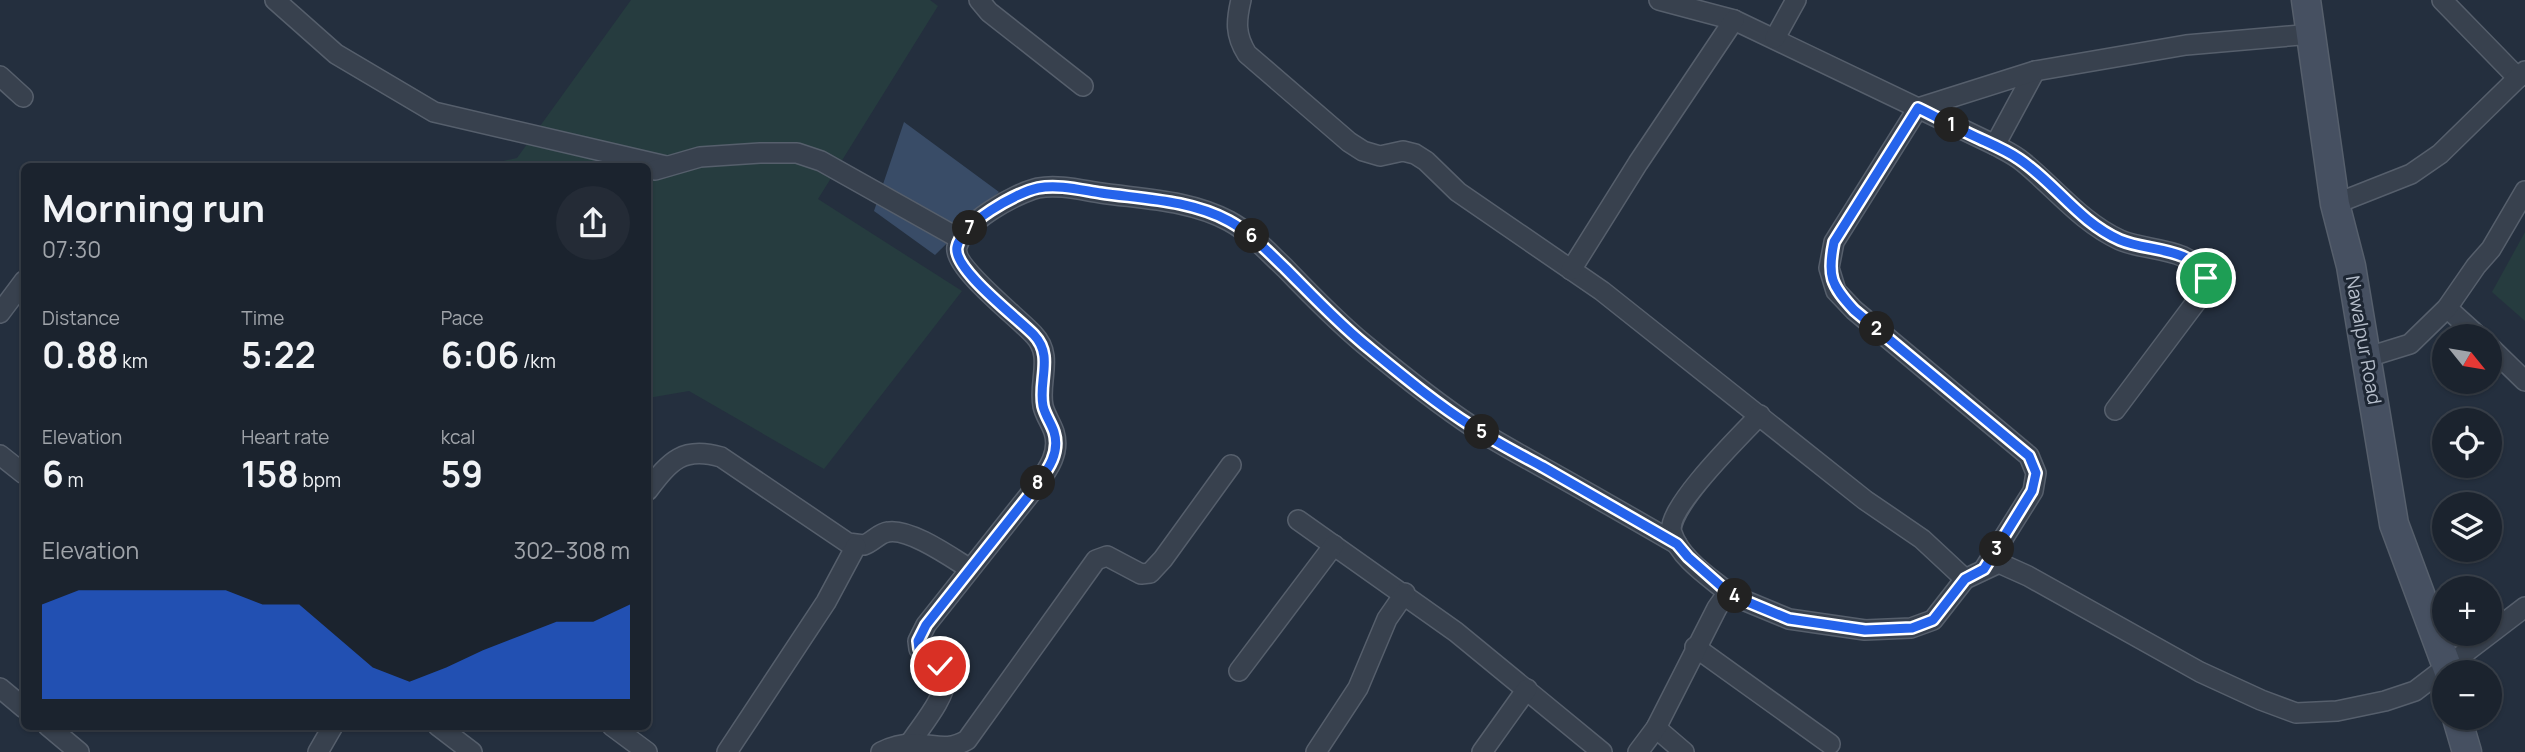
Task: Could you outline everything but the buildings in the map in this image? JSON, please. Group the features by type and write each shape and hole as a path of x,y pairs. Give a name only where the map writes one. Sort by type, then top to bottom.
{"street":[{"path":"275,0 336,54 434,112 666,166"},
{"path":"979,0 989,12 1083,86"},
{"path":"1241,0 1236,24 1238,40 1247,54 1349,142 1363,151 1380,156 1403,151 1426,161 1467,199 1602,291 1865,500 1922,539 1965,579"},
{"path":"1658,0 1734,20 1995,145 2021,160 2098,227 2121,240 2177,254 2203,270 2206,278 2196,302 2115,410"},
{"path":"1775,38 1796,0"},
{"name":"Nawalpur Road","path":"2306,0 2335,204 2351,266 2368,357 2394,524 2445,660"},
{"path":"2335,204 2411,174 2440,154 2519,83 2442,0"},
{"path":"1571,270 1638,163 1734,20"},
{"path":"1984,569 2032,491 2036,473 2029,456 1854,310 1836,291 1829,268 1834,242 1918,108 2035,71 2186,44 2312,34"},
{"path":"1995,145 2035,71"},
{"path":"0,76 23,97"},
{"path":"651,173 700,157 797,153 821,161 960,239"},
{"path":"910,743 940,697 947,675 919,649 918,641 926,625 1034,489 1048,468 1056,449 1055,434 1044,409 1041,391 1045,363 1043,347 965,268 956,249 960,239 987,214 1020,194 1040,188 1060,188 1172,202 1203,209 1227,219 1249,233 1362,342 1472,427 1677,544"},
{"path":"2368,357 2410,344 2447,307 2491,249 2525,191"},
{"path":"0,313 21,285"},
{"path":"2447,307 2465,324"},
{"path":"2502,359 2525,381"},
{"path":"1760,415 1707,472 1679,507 1671,523 1671,531 1688,557 1731,595 1789,619 1865,630 1912,628 1933,620 1965,579 1999,564 2028,576 2200,672 2296,713 2337,711 2385,701 2415,691 2432,680"},
{"path":"651,486 665,467 682,455 707,453 722,457 835,535 856,545 864,545 879,535 895,532 925,542 970,569"},
{"path":"0,455 21,472"},
{"path":"881,752 910,743 948,749 967,740 1096,560 1107,556 1141,574 1150,573 1231,465"},
{"path":"1298,520 1405,593 1602,752"},
{"path":"727,752 826,602 856,545"},
{"path":"1239,671 1334,545"},
{"path":"1317,752 1358,688 1387,619 1405,593"},
{"path":"1638,752 1656,728 1717,608 1724,598 1731,595"},
{"path":"2461,660 2525,607"},
{"path":"1695,648 1830,744"},
{"path":"0,688 21,706"},
{"path":"1482,752 1527,689"},
{"path":"1656,728 1685,752"},
{"path":"53,730 79,752"},
{"path":"318,752 332,730"},
{"path":"444,730 472,752"},
{"path":"617,730 647,752"},
{"path":"2461,730 2467,752"}],"green space":[{"path":"631,0 930,0 938,6 818,199 962,291 824,469 689,391 651,397 651,163 494,163 517,158"},
{"path":"2525,232 2525,321 2492,292"}],"water":[{"path":"904,122 999,192 935,255 874,211"}],"route":[{"path":"940,666 919,649 918,641 926,625 1034,489 1048,468 1056,449 1055,434 1044,409 1041,391 1045,363 1043,347 965,268 956,249 968,230 987,214 1020,194 1040,188 1060,188 1172,202 1203,209 1227,219 1249,233 1362,342 1426,393 1472,427 1677,544 1731,595 1789,619 1865,630 1912,628 1933,620 1965,579 1984,569 2032,491 2036,473 2029,456 1854,310 1836,291 1829,268 1834,242 1918,108 2021,160 2098,227 2121,240 2177,254 2203,270 2206,278"}]}
